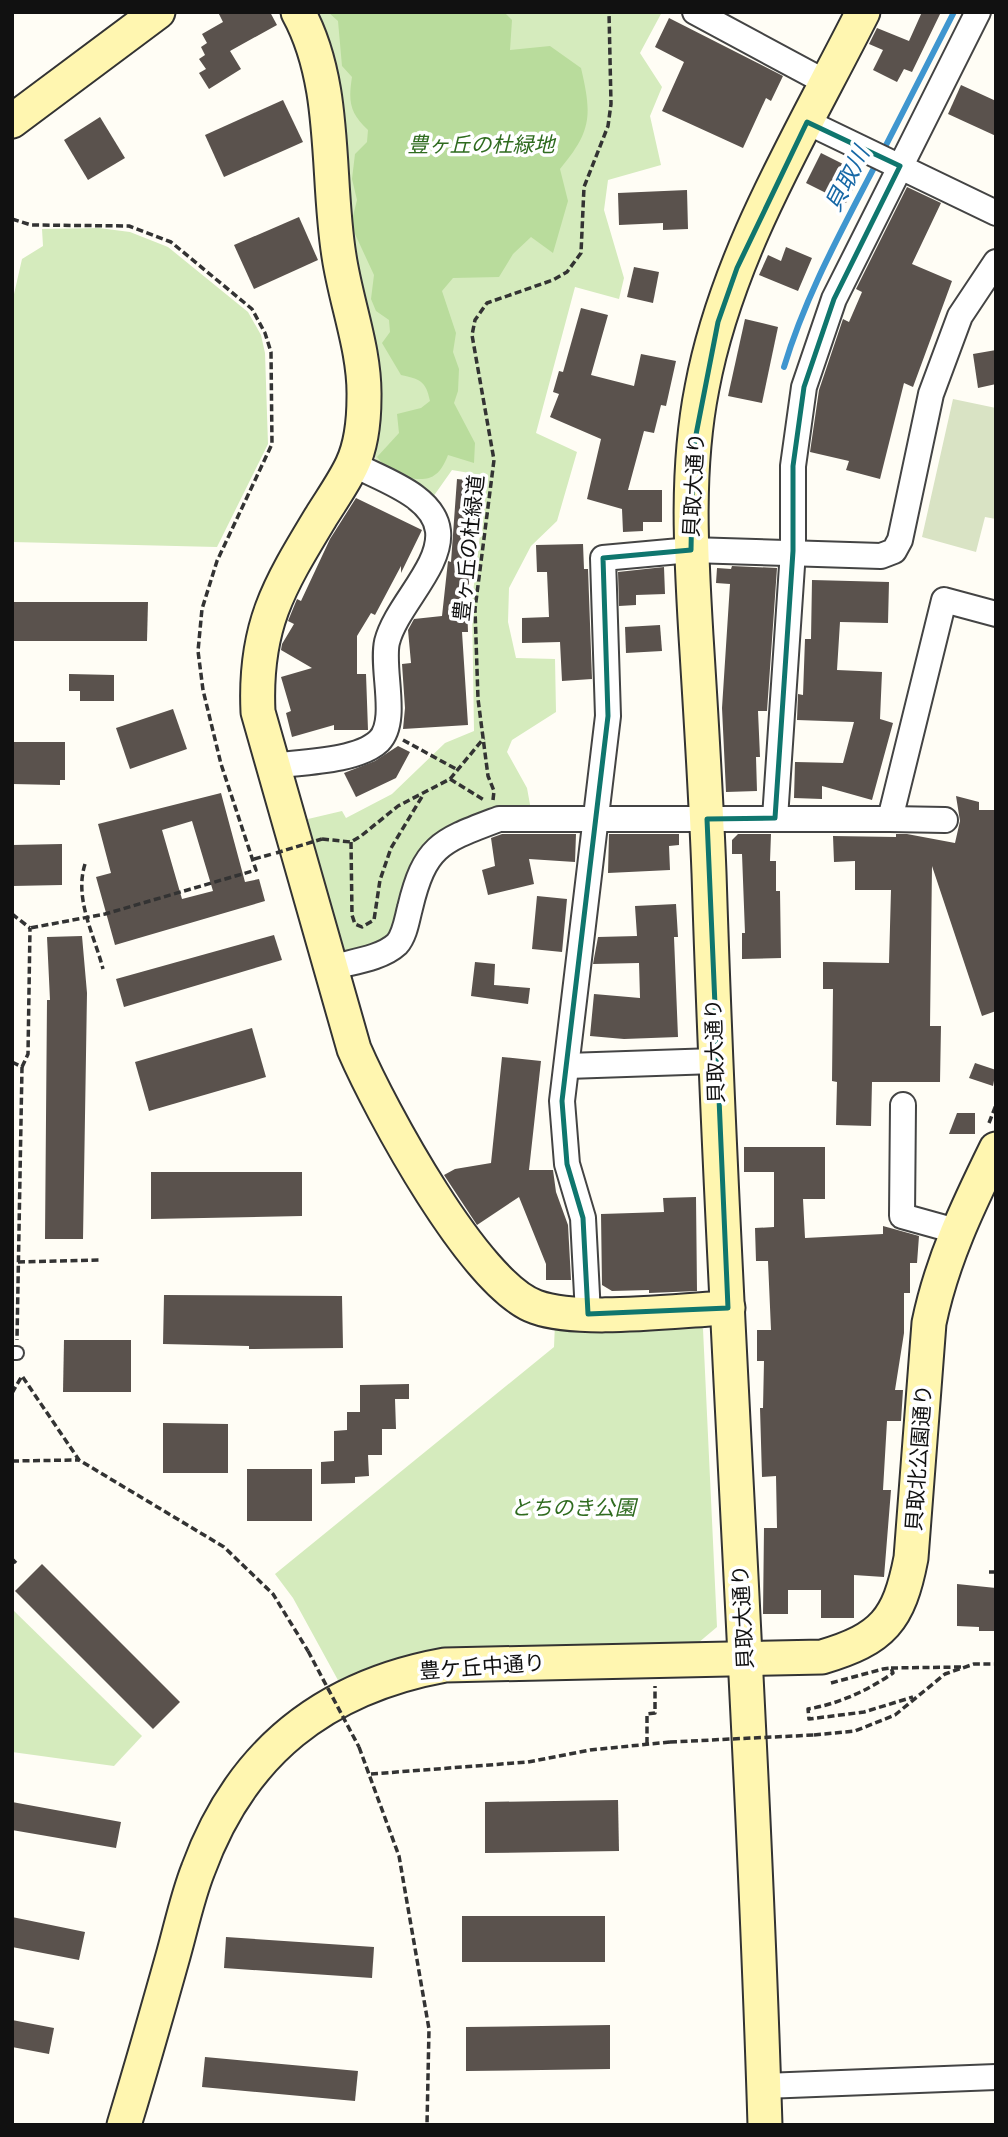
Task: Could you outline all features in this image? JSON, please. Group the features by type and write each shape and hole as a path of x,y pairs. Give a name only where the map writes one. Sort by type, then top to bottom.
{"street":[{"path":"298,12 319,58 339,256 363,370 363,419 353,464 281,582 261,642 256,679 258,712 271,766 354,1049 373,1092 426,1183 489,1273 503,1288 536,1307 588,1314 728,1308"},
{"path":"695,12 827,83"},
{"name":"貝取大通り","path":"765,2125 715,1061 707,819 691,550 693,450 702,388 718,322 737,268 863,12"},
{"path":"775,818 793,551 793,467 804,387 834,299 896,165 978,12"},
{"path":"12,121 157,13"},
{"path":"807,122 996,213"},
{"path":"588,1314 583,1218 567,1164 562,1101 608,716 603,558 691,550 793,551 881,556 894,551 900,540 931,394 960,316 996,262"},
{"path":"271,766 357,754 378,742 386,731 388,710 384,659 387,641 394,623 436,547 438,530 424,503 353,464"},
{"path":"890,819 944,600 996,614"},
{"path":"330,968 380,954 397,944 404,930 418,874 433,850 458,835 499,819 945,820"},
{"path":"566,1066 715,1061"},
{"path":"903,1105 902,1216 956,1231"},
{"name":"貝取北公園通り","path":"745,1658 822,1657 859,1646 885,1624 904,1594 911,1558 929,1323 936,1287 956,1231 996,1149"},
{"name":"豊ケ丘中通り","path":"124,2125 197,1870 222,1814 259,1762 310,1716 341,1697 395,1675 446,1665 745,1658"},
{"path":"764,2086 996,2077"}],"path":[{"name":"豊ヶ丘の杜緑道","path":"499,819 492,803 494,791 488,776 478,699 475,609 494,460 472,335 475,320 486,303 553,280 567,272 581,253 584,187 608,126 611,104 609,12"},
{"path":"12,219 31,225 129,226 171,242 252,309 265,333 271,352 272,444 217,561 202,609 198,651 203,690 221,764 256,870 105,914 86,915 30,928"},
{"path":"386,731 456,769"},
{"path":"254,859 322,839 351,842 398,806 450,779 485,738"},
{"path":"450,779 475,797"},
{"path":"351,842 352,915 355,924 362,927 374,920 380,880 391,848 423,795"},
{"path":"85,864 81,877 82,902 103,968"},
{"path":"12,914 30,928"},
{"path":"30,928 29,1055 22,1067 15,1353 22,1376 79,1460 224,1546 273,1594 308,1651 371,1774 399,1856 429,2029 427,2125"},
{"path":"12,1062 22,1067"},
{"path":"18,1262 100,1260"},
{"path":"12,1393 22,1376"},
{"path":"12,1461 79,1460"},
{"path":"989,1572 996,1572"},
{"path":"820,1684 851,1680 891,1668 996,1664"},
{"path":"371,1774 528,1762 590,1751 670,1742 855,1731 895,1716 913,1697 945,1674 967,1667"},
{"path":"891,1668 893,1673 873,1687 824,1706 807,1709 809,1719 864,1712 913,1697"},
{"path":"647,1745 646,1714 655,1713 655,1673"}],"highlighted area":[{"path":"807,122 900,166 834,299 804,387 793,466 793,551 775,818 707,819 728,1308 588,1314 583,1218 567,1164 562,1101 608,716 603,558 691,550 693,450 718,322 737,268"}],"green space":[{"name":"豊ヶ丘の杜緑地","path":"319,12 662,12 640,53 662,87 650,116 661,165 608,180 604,210 624,278 619,299 575,287 536,433 577,452 557,521 531,546 509,588 508,622 516,658 555,659 556,712 512,740 507,752 527,788 531,810 468,821 434,836 423,846 416,859 404,902 393,928 383,939 348,952 337,944 311,854 308,819 342,811 346,818 392,794 445,743 474,731 472,601 487,476 452,470 433,497 377,466 375,444 379,370 357,255 346,132 337,71"},
{"path":"328,12 504,12 512,20 510,50 550,46 581,68 585,84 587,122 578,144 560,169 568,201 553,253 531,237 513,254 499,277 453,278 442,291 456,333 453,352 459,369 458,391 454,403 475,443 474,463 448,455 438,472 427,478 392,475 377,457 399,433 397,414 421,408 430,401 421,382 401,375 382,343 390,332 389,320 376,311 371,299 374,275 355,234 352,220 357,200 352,179 355,154 367,142 368,130 354,112 350,93 352,77 342,66 338,21"},
{"path":"99,228 130,232 168,247 248,312 261,335 265,353 268,444 217,547 12,542 12,303 22,259 43,246 42,229"},
{"path":"953,399 996,408 996,519 985,517 976,552 922,537"},
{"name":"とちのき公園","path":"693,1318 703,1329 717,1627 698,1643 447,1649 398,1658 339,1682 293,1598 275,1574 554,1347 555,1323"},
{"path":"12,1609 142,1736 114,1766 12,1752"}],"building":[{"path":"218,12 270,12 277,25 230,51 241,69 209,89 199,73 206,69 199,59 205,55 201,47 207,43 202,34 223,22"},
{"path":"922,12 941,12 912,72 904,69 897,82 873,70 883,50 869,44 877,28 909,41"},
{"path":"669,18 783,76 771,101 766,98 743,148 662,111 684,62 655,47"},
{"path":"961,85 996,101 996,136 948,114"},
{"path":"283,100 303,142 224,177 205,135"},
{"path":"100,117 125,158 88,180 64,140"},
{"path":"821,153 861,173 846,203 806,183"},
{"path":"907,187 941,203 912,264 952,281 913,387 904,383 880,479 846,470 849,461 810,452 819,390 843,319 849,322 862,292 856,289"},
{"path":"687,190 688,229 663,230 663,223 619,225 618,193"},
{"path":"299,217 318,260 254,289 234,245"},
{"path":"786,247 812,258 798,291 759,275 768,255 781,261"},
{"path":"634,267 659,272 653,303 627,297"},
{"path":"581,308 608,315 591,375 634,386 641,354 676,361 666,406 661,405 654,433 644,431 628,490 662,490 662,522 643,522 643,531 623,532 622,509 587,499 601,439 550,417 559,394 553,392 559,371 563,372"},
{"path":"745,319 778,327 762,403 728,396"},
{"path":"996,350 996,384 978,388 973,354"},
{"path":"457,479 483,482 479,511 476,510 467,603 468,632 462,632 468,725 403,729 405,708 402,664 411,663 408,630 414,619 442,616 448,561 451,562"},
{"path":"356,498 422,530 401,573 401,566 375,615 371,613 357,636 357,674 366,674 368,730 334,730 334,725 292,737 286,713 291,711 281,677 312,668 281,650 294,624 288,621 297,599 301,601 330,539"},
{"path":"583,544 584,569 588,569 592,679 562,681 560,642 522,643 522,618 549,617 547,572 537,572 536,545"},
{"path":"732,566 777,568 767,711 758,711 760,757 756,757 757,791 726,792 722,708 730,584 716,583 717,568 731,569"},
{"path":"664,567 665,594 636,595 636,605 619,606 618,572"},
{"path":"812,580 889,582 888,623 840,622 837,670 882,672 880,719 893,723 872,800 822,786 822,799 794,798 795,762 843,763 854,722 797,720 798,694 803,695 805,639 811,639"},
{"path":"14,602 148,602 147,641 14,641"},
{"path":"660,625 662,651 626,653 625,627"},
{"path":"69,674 114,675 114,701 80,701 80,691 69,691"},
{"path":"173,709 187,749 130,769 116,728"},
{"path":"12,742 65,742 65,780 60,780 60,785 12,784"},
{"path":"398,746 410,752 396,778 356,797 344,773 375,761"},
{"path":"221,793 245,882 259,879 265,901 115,945 96,877 111,873 98,824","holes":["192,821 213,891 182,899 162,830"]},
{"path":"956,796 979,802 979,810 996,810 996,1011 982,1016 932,866 930,1026 941,1026 940,1082 872,1082 871,1126 836,1125 837,1082 832,1081 833,989 823,989 823,962 889,963 891,890 855,890 855,861 834,862 833,836 896,837 896,834 907,834 955,843 960,821"},
{"path":"502,834 576,834 575,862 529,859 534,884 488,895 482,870 495,866 491,838"},
{"path":"609,834 679,834 679,845 669,846 670,870 608,873"},
{"path":"738,834 771,834 770,861 776,861 776,891 780,891 781,958 742,959 742,933 745,933 742,854 732,854 732,840"},
{"path":"62,844 62,885 12,886 12,845"},
{"path":"537,896 567,899 562,952 532,949"},
{"path":"676,904 678,937 674,937 678,1037 624,1039 590,1036 594,994 640,998 639,963 593,964 598,937 637,936 635,906"},
{"path":"274,935 282,960 124,1007 116,979"},
{"path":"82,936 87,993 83,1239 45,1239 47,1000 50,1000 47,937"},
{"path":"475,962 495,964 494,985 530,988 528,1004 471,996"},
{"path":"252,1028 266,1077 149,1111 135,1062"},
{"path":"502,1057 541,1061 529,1170 553,1170 556,1192 568,1225 571,1280 546,1280 546,1264 519,1197 477,1225 444,1175 455,1169 491,1163"},
{"path":"975,1063 996,1070 993,1086 969,1078"},
{"path":"957,1113 975,1113 975,1134 949,1134"},
{"path":"744,1147 825,1147 825,1199 803,1199 805,1238 883,1234 883,1226 919,1236 917,1263 910,1263 910,1293 904,1293 904,1333 895,1390 903,1390 901,1421 887,1421 883,1490 891,1490 884,1577 854,1575 854,1618 821,1618 821,1590 788,1590 788,1614 763,1614 764,1528 777,1528 776,1476 762,1477 760,1408 763,1408 764,1361 757,1361 757,1330 771,1330 768,1261 756,1261 755,1228 774,1227 774,1172 744,1172"},
{"path":"151,1172 302,1172 302,1216 151,1219"},
{"path":"696,1197 697,1291 612,1291 602,1285 601,1214 664,1212 663,1198"},
{"path":"164,1295 342,1296 343,1348 249,1349 249,1346 163,1344"},
{"path":"64,1340 131,1340 131,1392 63,1392"},
{"path":"409,1384 409,1399 395,1399 396,1429 382,1429 382,1455 368,1455 369,1476 355,1477 355,1483 321,1484 321,1462 334,1461 334,1431 347,1430 347,1412 360,1412 360,1385"},
{"path":"163,1423 228,1424 228,1473 163,1473"},
{"path":"247,1469 312,1469 312,1521 247,1521"},
{"path":"42,1564 180,1702 153,1729 15,1591"},
{"path":"957,1584 996,1588 996,1631 979,1631 979,1627 957,1626"},
{"path":"618,1800 619,1851 485,1853 485,1802"},
{"path":"12,1802 121,1822 116,1848 12,1830"},
{"path":"462,1916 605,1916 605,1962 462,1962"},
{"path":"12,1917 85,1932 79,1960 12,1947"},
{"path":"226,1937 374,1947 372,1978 224,1968"},
{"path":"12,2020 54,2028 49,2054 12,2047"},
{"path":"610,2025 610,2069 466,2071 466,2027"},
{"path":"205,2057 358,2071 355,2101 202,2087"}],"waterway":[{"name":"貝取川","path":"882,153 954,12"},
{"name":"貝取川","path":"784,367 814,288 877,162"}]}
